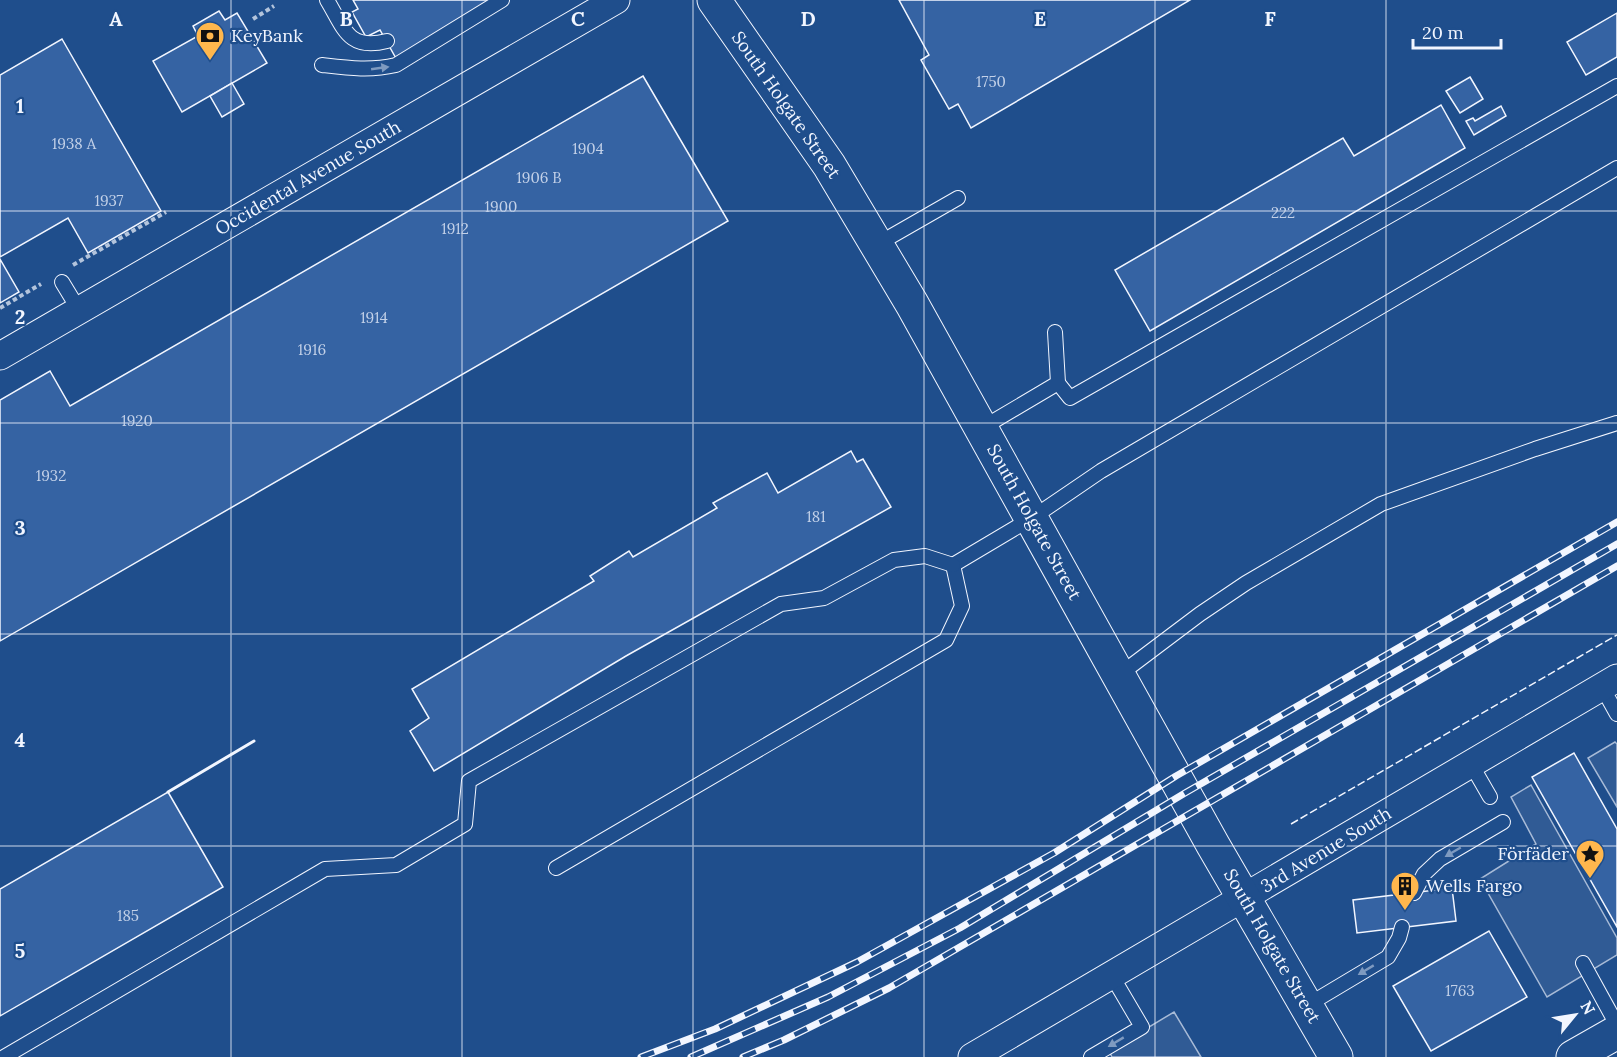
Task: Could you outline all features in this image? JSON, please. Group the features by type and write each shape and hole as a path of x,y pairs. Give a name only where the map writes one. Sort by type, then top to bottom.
{"main road":[{"name":"South Holgate Street","path":"714,0 829,165 912,303 1244,898 1336,1057"},
{"path":"1573,1057 1617,1032"}],"street":[{"name":"Occidental Avenue South","path":"0,356 616,0"},
{"name":"3rd Avenue South","path":"972,1057 1610,682"}],"lane":[{"path":"327,0 350,37 363,44 387,41"},
{"path":"322,65 358,70 396,65 502,0"},
{"path":"1055,332 1058,383 1070,398 1617,86"},
{"path":"4,1057 325,869 396,865 465,824 469,782 781,604 824,598 894,560 925,556 953,565 1032,518 1101,471 1617,168"},
{"path":"876,245 958,198"},
{"path":"55,281 79,310"},
{"path":"982,428 1058,383"},
{"path":"1119,675 1200,614 1246,583 1381,504 1535,448 1617,423"},
{"path":"556,868 946,640 962,606 953,565"},
{"path":"1610,682 1617,714"},
{"path":"1471,764 1490,797"},
{"path":"1414,893 1424,874 1440,859 1503,822"},
{"path":"1306,1006 1388,957 1399,938 1402,927"},
{"path":"1583,963 1617,1025"},
{"path":"1091,1057 1142,1027 1112,976"}],"path":[{"path":"253,19 274,6"},
{"path":"68,269 166,212"},
{"path":"0,308 55,281"}],"shaded area":[{"path":"1615,742 1617,744 1617,807 1588,758"},
{"path":"1531,785 1617,938 1617,955 1547,997 1480,879 1536,844 1511,797"},
{"path":"1174,1012 1201,1057 1112,1057 1109,1051"}],"building":[{"path":"353,0 500,0 397,60 380,30 366,37 352,12 358,9"},
{"path":"899,0 1190,0 971,128 958,104 949,109 921,60 929,55"},
{"name":"KeyBank","path":"219,11 225,20 237,13 267,63 182,112 153,61 198,36 193,26"},
{"path":"1617,13 1617,57 1586,75 1567,42"},
{"path":"62,39 161,211 88,253 68,218 0,257 0,75"},
{"path":"643,76 728,221 0,641 0,400 50,371 70,406"},
{"path":"1470,77 1483,99 1460,113 1446,91"},
{"path":"232,83 244,104 222,117 210,96"},
{"path":"1441,105 1465,148 1150,331 1115,270 1343,138 1354,156"},
{"path":"1501,106 1506,116 1474,135 1466,121 1473,118 1475,121"},
{"path":"0,259 19,292 0,303"},
{"path":"851,451 857,462 863,459 891,507 626,656 434,771 410,731 429,718 412,689 594,581 590,576 629,551 633,557 717,508 713,503 767,473 778,493"},
{"path":"1574,753 1617,829 1617,927 1532,777"},
{"path":"168,792 223,887 0,1016 0,889"},
{"name":"Wells Fargo","path":"1452,888 1456,921 1357,933 1353,900"},
{"path":"1489,931 1527,997 1431,1051 1393,986"}],"railway":[{"path":"641,1057 715,1029 857,962 1054,853 1176,776 1617,522"},
{"path":"691,1057 828,997 960,928 1185,793 1617,544"},
{"path":"743,1057 784,1040 889,988 1617,566"}],"fence":[{"path":"1291,824 1617,635"}],"wall":[{"path":"168,792 254,741"}],"place":[{"name":"KeyBank","path":"210,62"},
{"name":"Förfäder","path":"1590,880"},
{"name":"Wells Fargo","path":"1405,912"}]}
